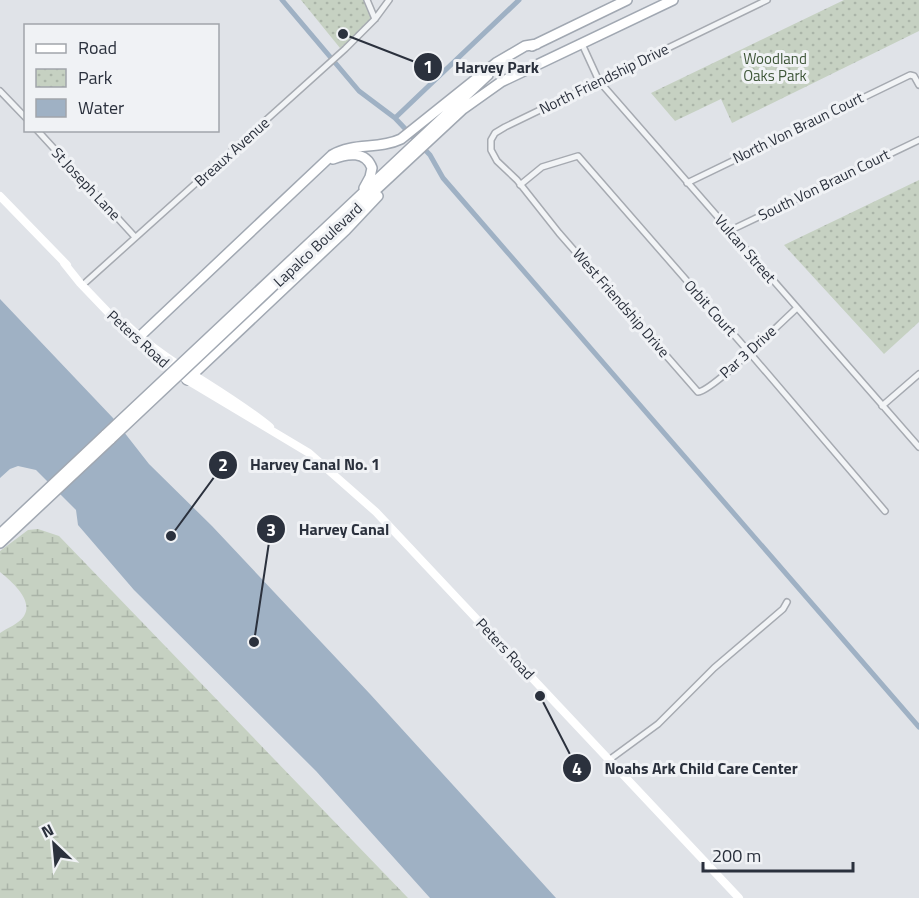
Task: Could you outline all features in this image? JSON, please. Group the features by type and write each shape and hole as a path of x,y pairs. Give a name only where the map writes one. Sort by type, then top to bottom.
{"main road":[{"path":"138,338 332,155 348,148 382,145 423,135 444,103 496,63 525,46 537,44 627,0"},
{"path":"629,21 622,18 621,12 623,6 632,0"},
{"name":"Lapalco Boulevard","path":"0,534 413,151 423,135 488,90 673,0"},
{"path":"561,32 566,34 570,42 563,53"},
{"path":"189,377 356,221 413,151"},
{"name":"Lapalco Boulevard","path":"0,543 320,238 359,196 413,151"},
{"path":"321,166 347,155 360,155 366,158 371,165 371,172 359,196"},
{"name":"Peters Road","path":"0,196 138,338"},
{"name":"Peters Road","path":"64,262 80,284 138,338 189,377 309,453 376,512 739,898"}],"street":[{"path":"367,0 375,19"},
{"name":"Breaux Avenue","path":"86,282 345,49 375,19 389,0"},
{"name":"North Friendship Drive","path":"519,183 497,161 491,150 491,140 495,133 767,0"},
{"name":"Vulcan Street","path":"582,44 599,81 919,447"},
{"name":"North Von Braun Court","path":"687,183 910,75 914,76 919,85"},
{"path":"0,91 24,116"},
{"name":"St Joseph Lane","path":"39,132 135,237"},
{"name":"South Von Braun Court","path":"729,231 919,140"},
{"name":"Orbit Court","path":"519,183 542,167 578,156 750,352 885,511"},
{"name":"West Friendship Drive","path":"519,183 698,392"},
{"name":"Par 3 Drive","path":"698,392 702,392 750,352 796,308"},
{"path":"882,406 919,374"},
{"path":"609,760 634,744 658,724 714,668 783,609 787,602"}],"green space":[{"path":"301,0 367,0 375,19 340,48"},
{"name":"Woodland Oaks Park","path":"844,0 919,0 919,31 732,123 721,99 675,121 651,93"},
{"path":"919,180 919,322 884,354 784,245"},
{"path":"38,529 59,536 408,898 0,898 0,633 24,616 26,604 20,591 0,572 0,551 28,530"}],"water":[{"path":"0,299 113,418 149,464 212,526 370,694 556,898 430,898 316,771 134,590 78,525 76,510 36,470 18,466 10,469 0,478"}],"waterway":[{"path":"282,0 359,91 395,118 430,155 443,178 919,727"},
{"path":"395,118 519,0"}],"place":[{"name":"Harvey Park","path":"343,34"},
{"name":"Harvey Canal No. 1","path":"171,536"},
{"name":"Harvey Canal","path":"254,642"},
{"name":"Noahs Ark Child Care Center","path":"540,696"}]}
